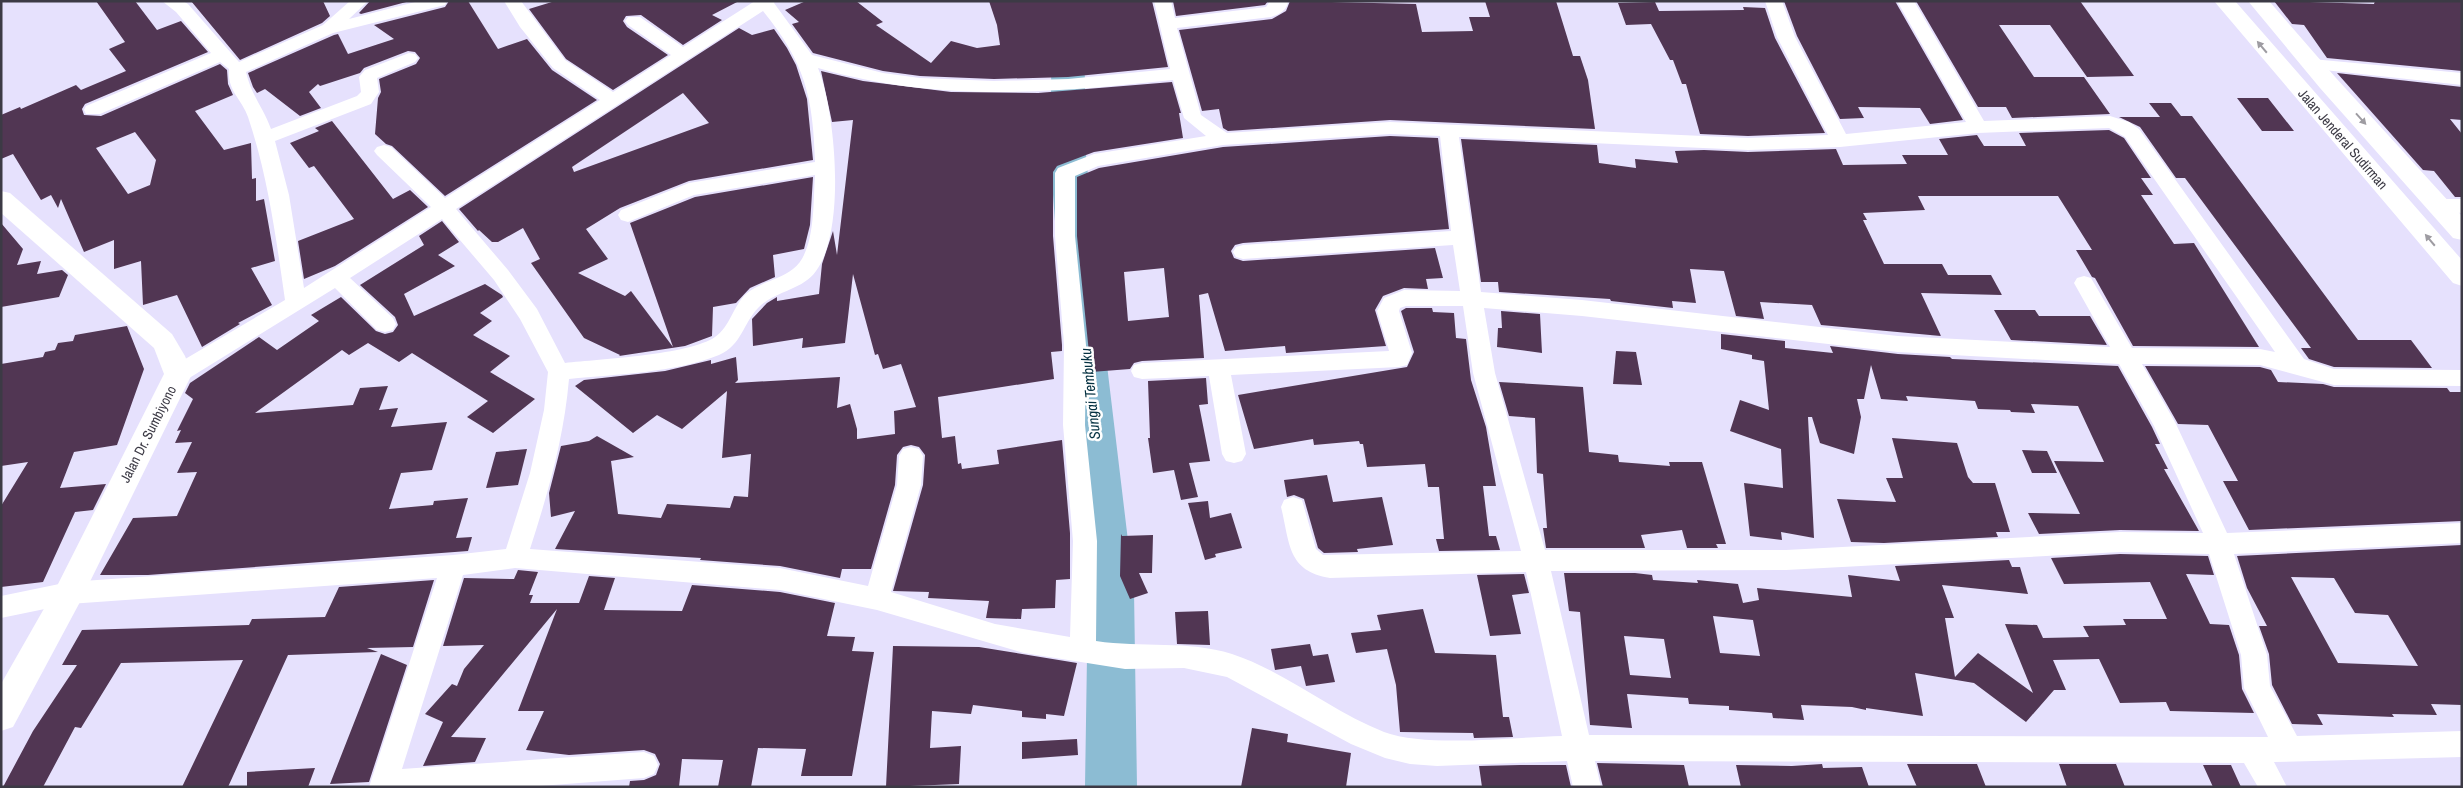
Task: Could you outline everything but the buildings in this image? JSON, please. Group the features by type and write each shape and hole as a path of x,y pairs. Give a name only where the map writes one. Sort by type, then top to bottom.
{"main road":[{"name":"Jalan Jenderal Sudirman","path":"2224,1 2462,277"},
{"name":"Jalan Jenderal Sudirman","path":"2258,1 2328,83 2451,206 2462,232"},
{"path":"2295,83 2328,83"},
{"name":"Jalan Dr. Sumbiyono","path":"1,199 163,341 172,356 178,374 69,592 1,716"}],"street":[{"path":"170,1 182,8 221,55 237,70 241,91 255,110 270,153 280,195 296,303"},
{"path":"328,29 360,1"},
{"path":"237,70 328,29 375,20 439,1"},
{"path":"512,1 526,23 559,64 613,100"},
{"path":"1162,1 1179,74 1194,118 1223,139"},
{"path":"1167,24 1271,12 1279,5 1279,1"},
{"path":"1773,1 1786,37 1840,141"},
{"path":"1905,1 1978,126"},
{"path":"178,374 296,303 766,2 805,59 821,110 825,167 821,222 816,256 809,268 751,302 737,328 722,344 691,354 559,372"},
{"path":"634,21 683,55"},
{"path":"94,110 221,55"},
{"path":"264,138 364,100 370,92 368,77 371,74 408,58"},
{"path":"805,59 885,79 984,87 1067,86 1179,74"},
{"path":"2312,64 2462,79"},
{"path":"1086,650 1085,541 1074,425 1075,346 1064,215 1065,172 1077,166 1223,139 1390,128 1448,129 1748,144 1840,141 1978,126 2110,122 2127,129 2296,365"},
{"path":"1448,129 1462,237 1484,373 1536,561 1587,787"},
{"path":"384,151 444,208 501,275 529,315 559,372 555,410 542,473 515,558"},
{"path":"628,215 690,190 710,185 825,167"},
{"path":"1243,252 1462,237"},
{"path":"336,277 385,324"},
{"path":"2084,282 2128,356 2165,424 2220,544 2222,558 2254,656 2257,688 2289,749"},
{"path":"1142,371 1399,360 1400,353 1388,311 1392,303 1404,298 1472,299 1591,309 1898,344 2128,356 2260,358 2296,365 2334,377 2462,378"},
{"path":"1218,369 1234,454"},
{"path":"877,599 892,540 909,485 911,456"},
{"path":"1293,507 1305,555 1318,565 1426,566 1536,561 1786,560 2120,542 2220,544 2462,532"},
{"path":"1,607 69,592 453,566 515,558 780,579 877,599 929,613 995,635 1125,657 1184,656 1230,666 1263,681 1361,735 1385,745 1410,751 1577,748 2252,750 2459,748"},
{"path":"453,566 384,785 555,780 644,765"},
{"path":"2252,750 2273,787"}],"waterway":[{"name":"Sungai Tembuku","path":"1068,21 1068,155 1084,340 1111,591 1111,787"}]}
